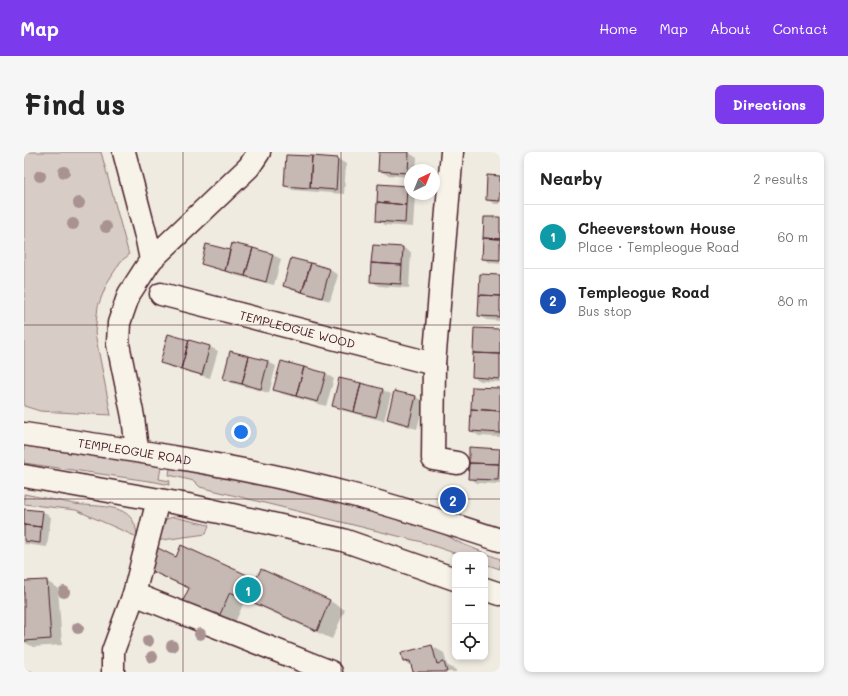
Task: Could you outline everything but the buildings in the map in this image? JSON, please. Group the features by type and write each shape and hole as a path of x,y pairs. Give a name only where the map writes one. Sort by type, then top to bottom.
{"main road":[{"path":"124,152 151,260"},
{"path":"137,450 133,417 118,344 119,323 129,294 151,260 249,167 259,152"},
{"path":"452,152 434,364 434,459 457,463"},
{"name":"TEMPLEOGUE WOOD","path":"161,294 434,364"},
{"name":"TEMPLEOGUE ROAD","path":"24,434 137,450 243,470 348,493 402,508 500,540"},
{"path":"24,476 188,504 343,540 452,578"},
{"path":"113,672 113,651 134,594 158,500"},
{"path":"488,590 500,594"},
{"path":"134,594 331,672"}],"shaded area":[{"path":"24,152 101,152 129,255 121,261 107,283 98,306 95,333 111,415 40,411 24,406"},
{"path":"24,446 161,467 159,479 170,481 169,485 24,463"},
{"path":"170,468 198,471 419,520 460,543 482,552 452,552 422,542 200,487 194,481 169,475"},
{"path":"24,494 75,504 115,508 124,512 130,517 135,525 137,537 76,510 24,504"},
{"path":"174,517 209,525 206,534 155,541 163,522"},
{"path":"488,554 500,559 500,569 488,565"}],"place":[{"name":"Templeogue Road","path":"453,500"},
{"name":"Cheeverstown House","path":"248,590"}]}
